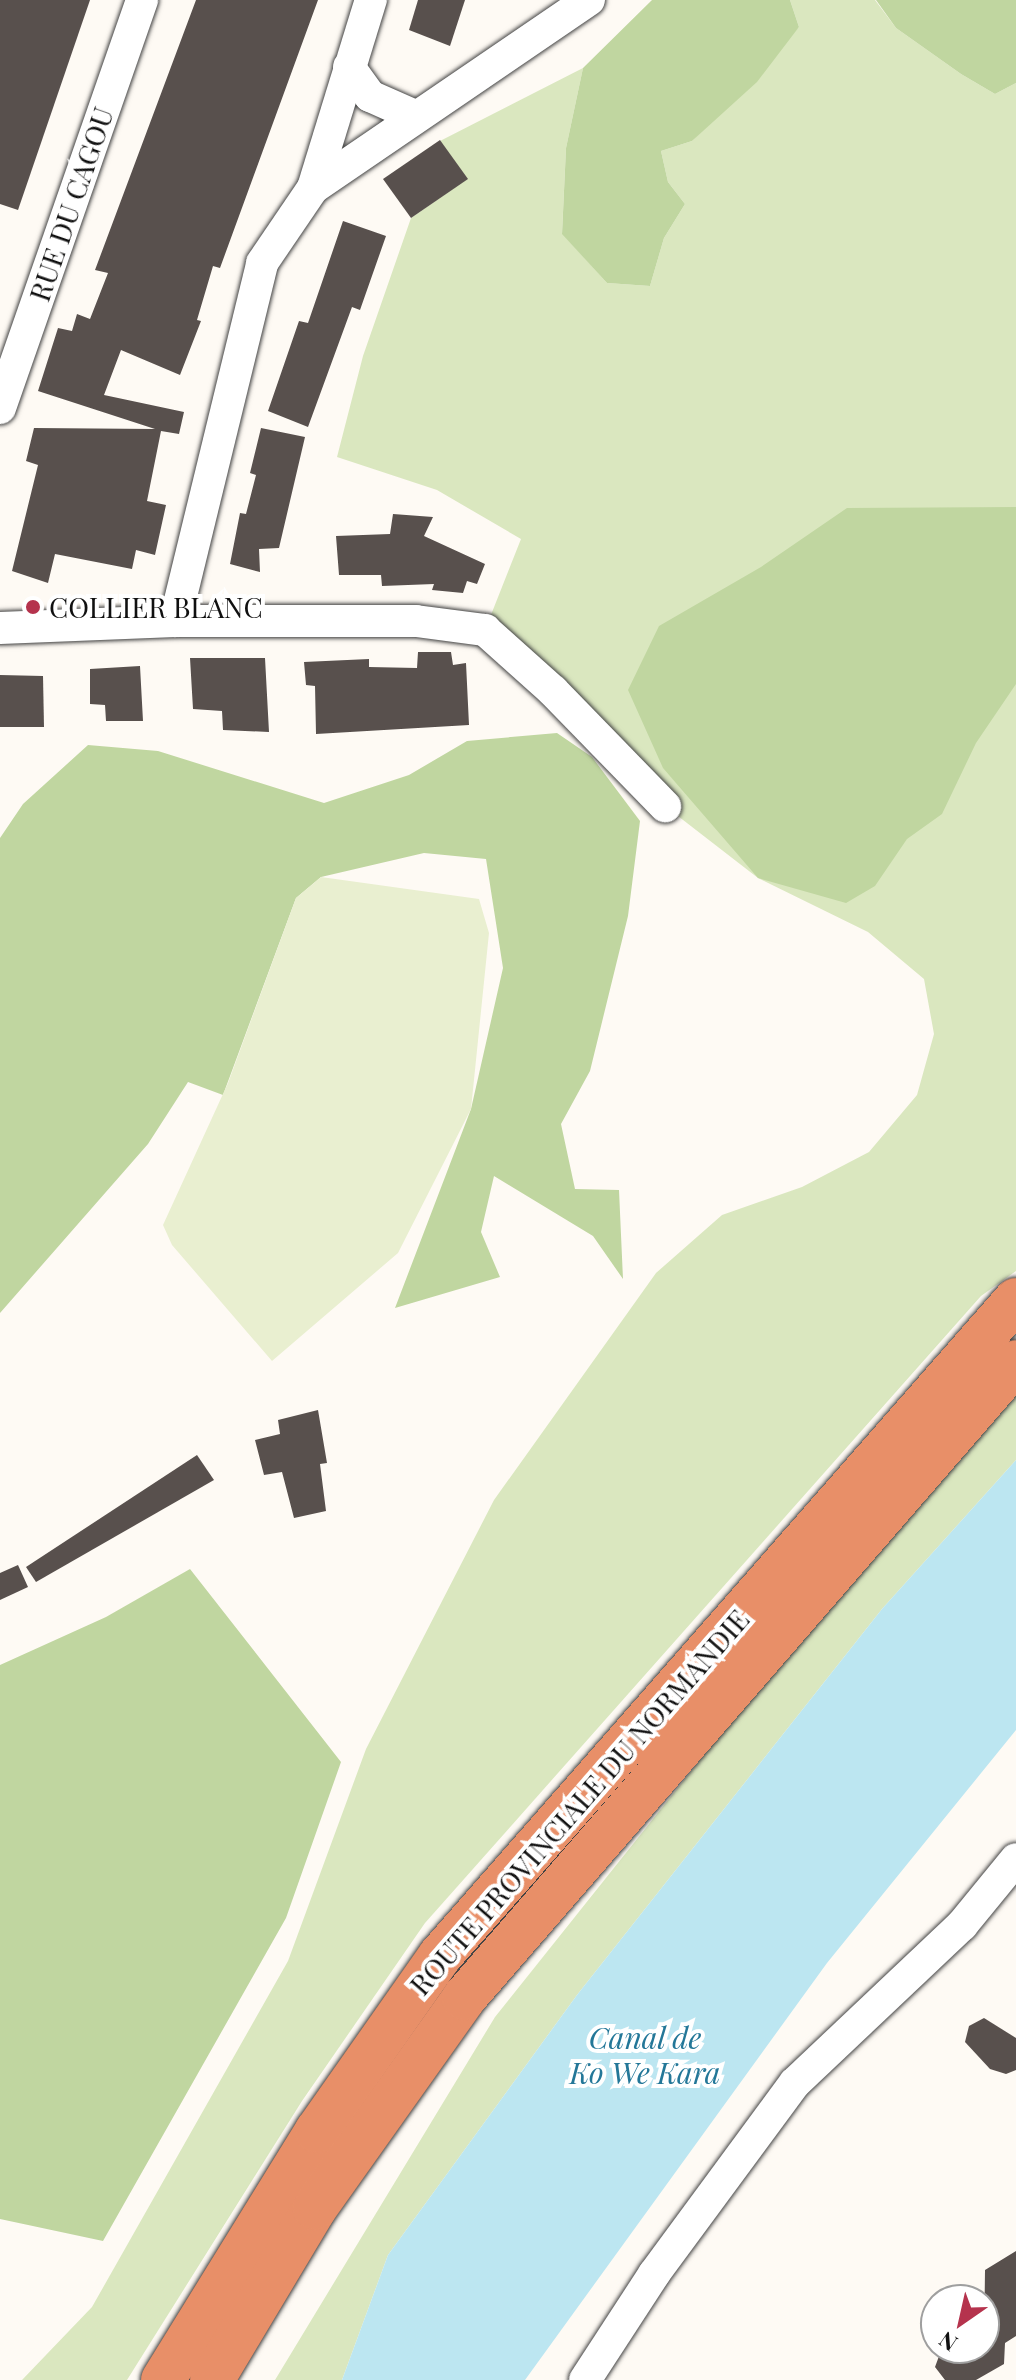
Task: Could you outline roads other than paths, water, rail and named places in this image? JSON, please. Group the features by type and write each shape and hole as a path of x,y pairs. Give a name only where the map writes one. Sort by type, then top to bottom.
{"highway":[{"name":"ROUTE PROVINCIALE DU NORMANDIE","path":"163,2380 317,2131 440,1956 1016,1300"},
{"name":"ROUTE PROVINCIALE DU NORMANDIE","path":"212,2380 315,2208 464,1998 1016,1362"}],"street":[{"name":"RUE DU CAGOU","path":"0,408 142,0"},
{"path":"175,621 262,263 313,188 371,0"},
{"path":"313,188 589,0"},
{"path":"349,67 370,96 415,116"},
{"path":"0,628 175,621 416,621 485,630 553,691 665,806"},
{"path":"585,2380 654,2274 795,2083 962,1925 1016,1859"}],"water":[{"name":"Canal de Ko We Kara","path":"1016,1460 1016,1730 827,1963 525,2380 342,2380 388,2255 577,1995 882,1609"}],"place":[{"name":"COLLIER BLANC","path":"33,607"}]}
